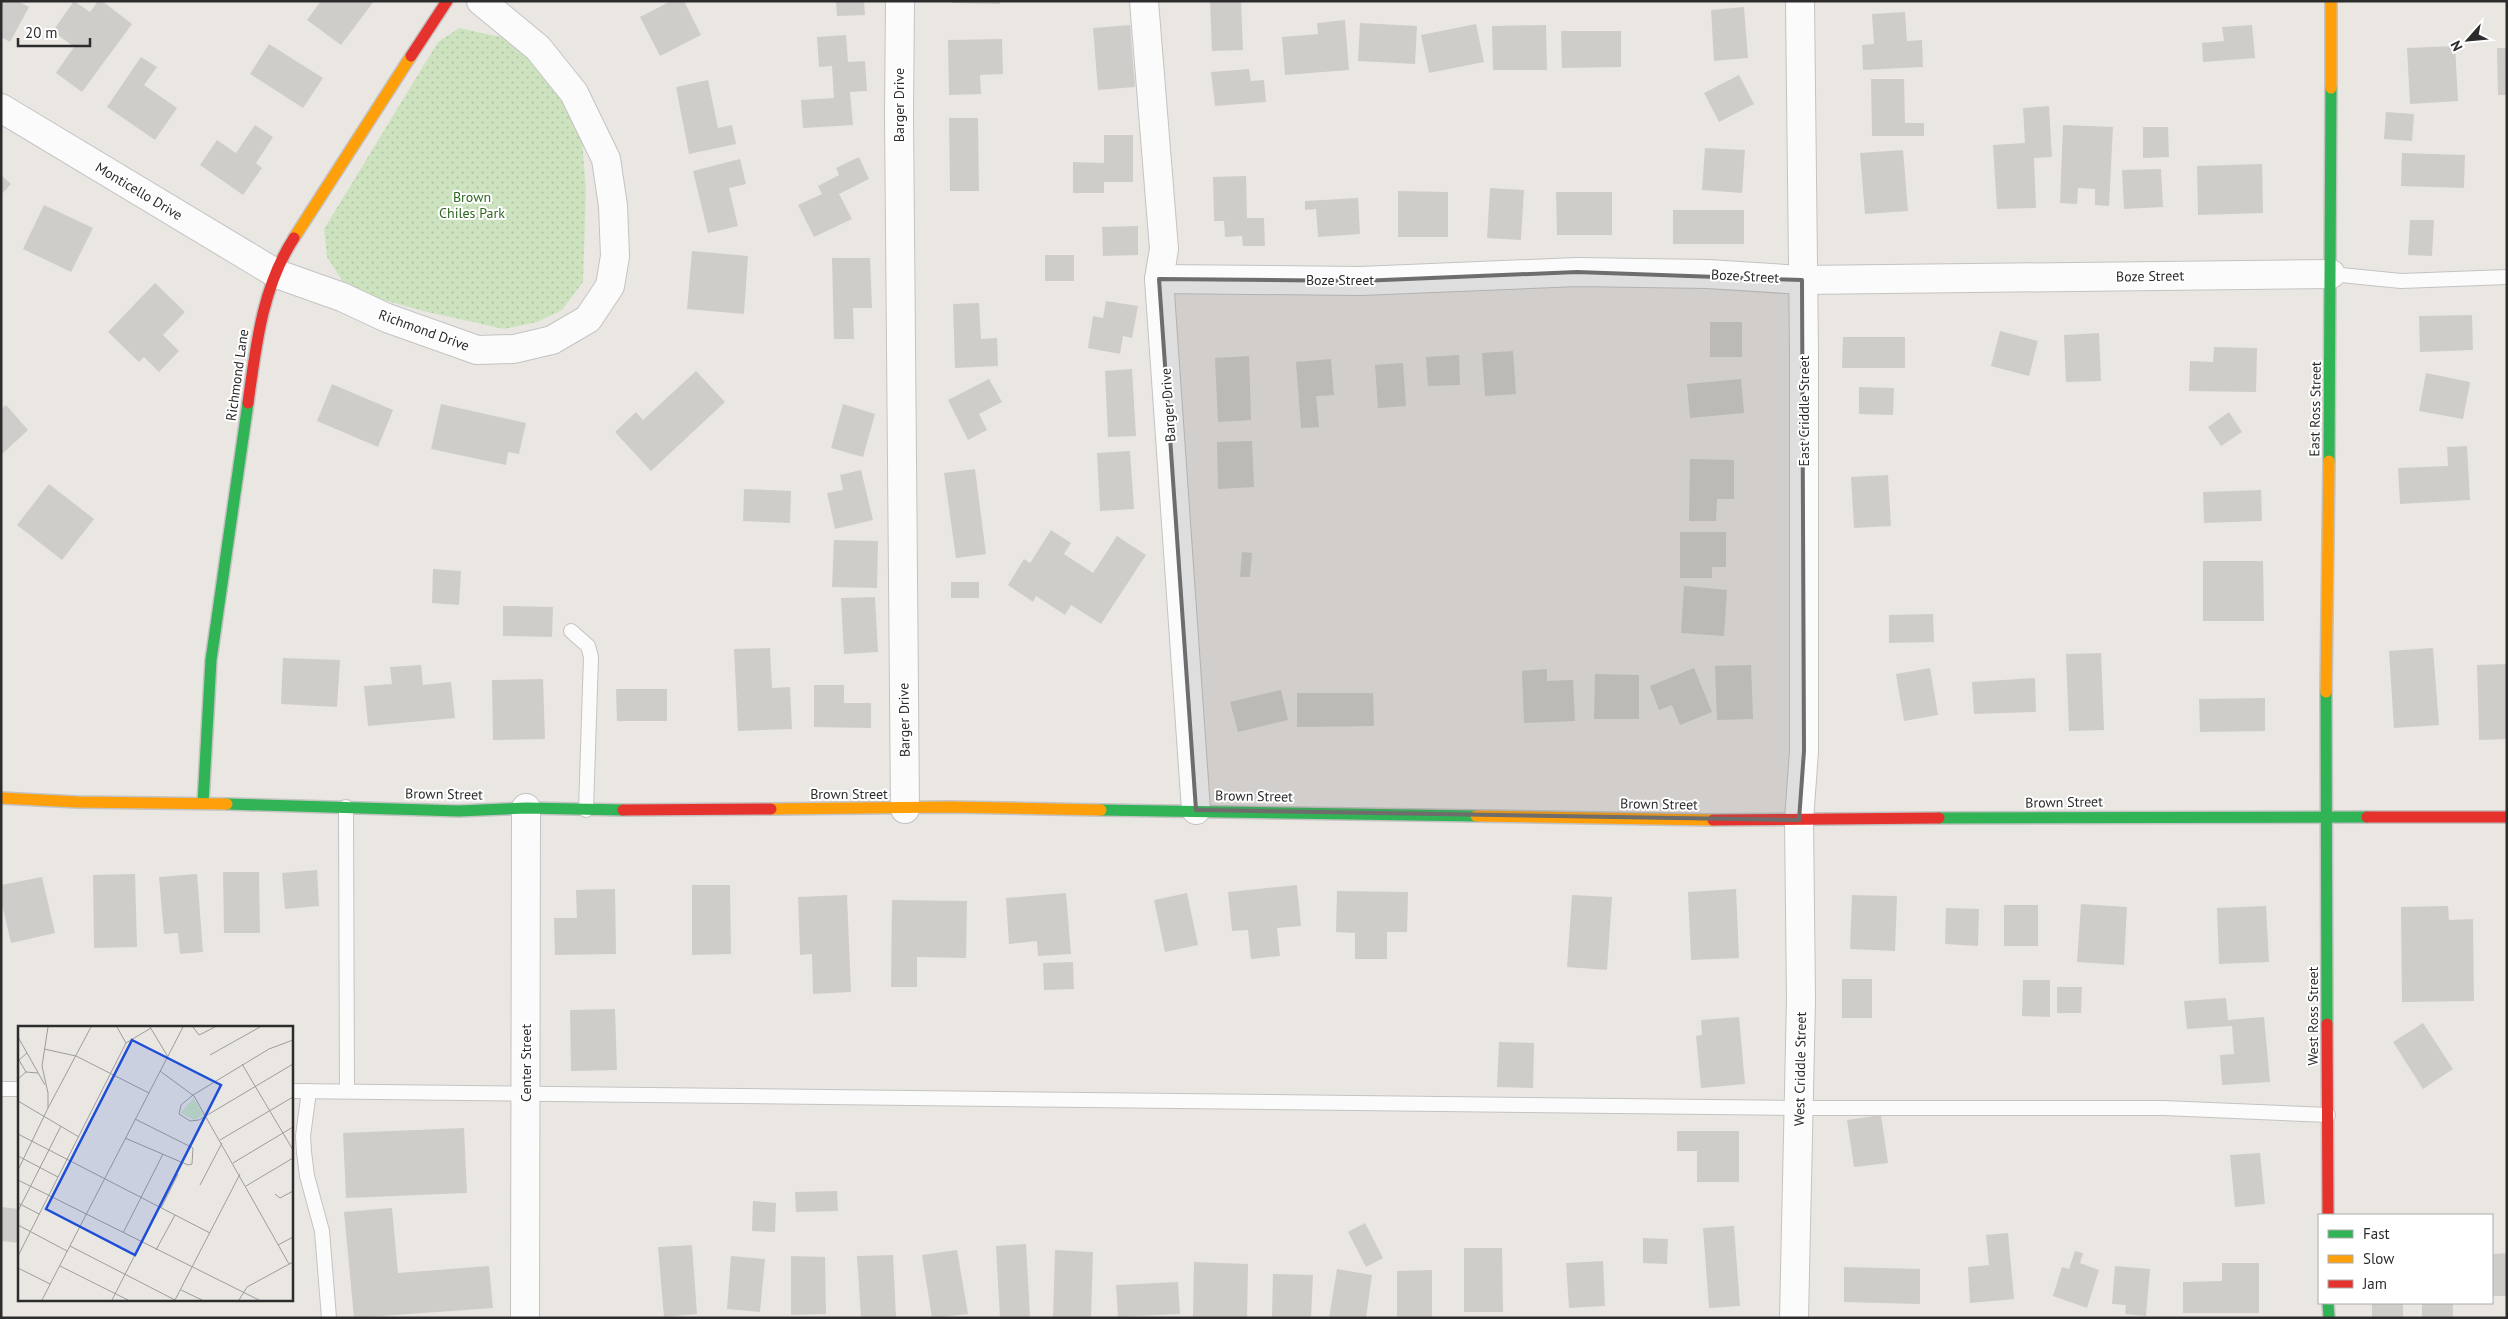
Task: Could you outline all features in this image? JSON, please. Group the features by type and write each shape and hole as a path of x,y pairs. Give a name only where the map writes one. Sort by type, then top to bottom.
{"main road":[{"name":"Richmond Lane","path":"203,803 211,660 260,318 284,253 447,1"},
{"name":"East Ross Street","path":"2327,817 2326,663 2331,274 2331,1"},
{"name":"Brown Street","path":"1,798 77,802 203,803 459,810 526,808 586,810 905,809 949,807 1799,820 2507,817"},
{"name":"West Ross Street","path":"2327,817 2328,1214"},
{"path":"2328,1304 2328,1318"}],"street":[{"name":"Richmond Drive","path":"277,274 342,297 386,318 477,350 514,348 552,340 588,319 610,286 615,256 613,206 606,158 574,93 538,48 481,1"},
{"name":"Barger Drive","path":"900,1 898,114 905,809"},
{"name":"Barger Drive","path":"1144,1 1164,248 1159,279 1196,810"},
{"name":"East Criddle Street","path":"1799,820 1804,751 1804,353 1800,1"},
{"name":"Monticello Drive","path":"1,108 277,274"},
{"name":"Boze Street","path":"1159,279 1360,281 1577,272 1708,274 1802,280 2331,274"},
{"name":"Center Street","path":"525,1318 526,808"},
{"name":"West Criddle Street","path":"1794,1318 1801,999 1799,820"}],"lane":[{"path":"2331,274 2401,281 2507,277"},
{"path":"572,631 588,646 590,657 586,810"},
{"path":"346,807 347,1091"},
{"path":"1,1088 18,1089"},
{"path":"292,1091 526,1092 1799,1108 2163,1108 2328,1115"},
{"path":"309,1091 303,1136 304,1152 322,1231 329,1318"}],"highlighted area":[{"path":"1577,272 1802,280 1804,751 1799,820 1196,810 1159,279 1360,281"}],"green space":[{"name":"Brown Chiles Park","path":"459,28 510,39 545,64 580,115 586,190 583,282 562,310 537,322 504,329 423,311 348,290 327,257 324,229 438,42"}],"building":[{"path":"1,1 18,1 29,7 10,42 1,37"},
{"path":"74,1 90,12 98,1 102,1 132,24 82,92 56,73 74,47 53,31"},
{"path":"321,1 374,1 341,45 307,20"},
{"path":"671,1 684,1 701,35 660,56 640,17"},
{"path":"836,1 864,1 865,15 837,16"},
{"path":"952,1 1000,1 1000,4 952,3"},
{"path":"1210,1 1241,1 1243,50 1212,51"},
{"path":"1744,7 1748,58 1714,61 1711,10"},
{"path":"1905,12 1907,41 1922,40 1923,67 1863,70 1862,45 1874,44 1872,14"},
{"path":"1345,20 1349,70 1285,75 1282,37 1318,34 1317,23"},
{"path":"1360,23 1417,26 1415,64 1358,61"},
{"path":"1476,24 1484,62 1429,73 1421,35"},
{"path":"1130,25 1135,87 1098,90 1093,28"},
{"path":"1546,25 1547,70 1493,70 1492,26"},
{"path":"2252,25 2255,58 2203,62 2202,43 2224,41 2222,27"},
{"path":"1561,31 1621,31 1621,67 1562,68"},
{"path":"846,35 848,62 865,61 867,91 850,92 853,125 803,128 801,100 834,98 832,66 819,67 817,37"},
{"path":"1002,39 1003,74 980,75 981,94 949,95 948,40"},
{"path":"269,44 323,78 303,108 250,74"},
{"path":"2455,46 2458,101 2410,104 2407,48"},
{"path":"2497,48 2507,48 2507,95 2498,95"},
{"path":"141,57 157,67 144,85 177,108 155,140 107,107"},
{"path":"1249,69 1251,81 1264,80 1266,102 1215,106 1211,72"},
{"path":"1739,75 1754,104 1719,122 1704,93"},
{"path":"1871,79 1904,79 1905,123 1924,123 1924,136 1872,136"},
{"path":"708,80 718,128 732,125 736,144 689,154 676,87"},
{"path":"2049,106 2052,157 2034,158 2036,208 1997,209 1993,145 2025,143 2023,108"},
{"path":"2386,112 2414,114 2412,141 2384,139"},
{"path":"949,118 978,118 979,191 950,191"},
{"path":"255,125 273,137 256,163 262,168 243,195 200,165 217,140 236,153"},
{"path":"2063,125 2113,127 2109,206 2095,205 2095,189 2078,188 2077,204 2060,203"},
{"path":"2143,127 2168,127 2169,157 2143,158"},
{"path":"1104,135 1133,135 1133,182 1104,182 1104,193 1073,193 1073,162 1104,163"},
{"path":"1705,148 1745,150 1742,193 1702,190"},
{"path":"1903,150 1908,211 1865,214 1860,153"},
{"path":"2402,153 2465,155 2464,188 2401,186"},
{"path":"859,157 869,179 839,194 852,219 814,237 798,205 822,194 818,186 839,175 836,168"},
{"path":"740,159 746,184 729,188 738,226 708,233 693,171"},
{"path":"2262,164 2263,213 2198,215 2197,166"},
{"path":"2161,169 2163,207 2124,209 2122,170"},
{"path":"1,175 11,184 1,195"},
{"path":"1246,176 1247,218 1264,218 1265,246 1243,246 1242,236 1225,237 1224,221 1214,221 1213,177"},
{"path":"1490,188 1524,190 1521,240 1487,238"},
{"path":"1398,191 1448,192 1448,237 1398,237"},
{"path":"1556,192 1612,192 1612,235 1557,235"},
{"path":"1358,198 1360,234 1318,237 1316,209 1305,210 1305,201"},
{"path":"44,205 93,228 71,272 23,249"},
{"path":"1673,210 1744,210 1744,244 1673,244"},
{"path":"2410,220 2434,220 2432,256 2408,255"},
{"path":"1138,226 1138,255 1103,256 1102,227"},
{"path":"692,251 748,256 744,314 687,309"},
{"path":"1045,255 1074,255 1074,281 1045,281"},
{"path":"832,258 870,258 872,308 853,308 854,339 834,339"},
{"path":"155,283 185,312 163,335 179,351 159,372 144,357 139,362 108,332"},
{"path":"1106,301 1138,306 1132,338 1123,336 1120,354 1088,348 1093,316 1103,318"},
{"path":"979,303 981,339 997,338 998,366 955,368 953,304"},
{"path":"2472,315 2473,350 2420,352 2419,316"},
{"path":"1710,322 1742,322 1742,357 1710,357"},
{"path":"2000,331 2038,341 2029,376 1991,366"},
{"path":"2099,333 2101,381 2066,382 2064,335"},
{"path":"1843,337 1905,337 1905,368 1842,368"},
{"path":"2214,347 2257,348 2256,392 2189,391 2190,361 2213,362"},
{"path":"1513,351 1516,394 1485,396 1482,353"},
{"path":"1459,355 1460,385 1428,386 1426,357"},
{"path":"1249,356 1251,420 1218,422 1215,358"},
{"path":"1331,359 1334,395 1316,396 1319,427 1301,428 1296,362"},
{"path":"1403,363 1406,406 1378,408 1375,365"},
{"path":"1132,369 1136,436 1108,437 1105,371"},
{"path":"696,371 725,402 651,471 615,432 636,412 643,420"},
{"path":"2426,373 2470,382 2463,419 2419,411"},
{"path":"989,379 1002,402 979,414 987,430 968,440 948,400"},
{"path":"1741,379 1744,413 1690,418 1687,384"},
{"path":"332,384 393,410 378,447 317,421"},
{"path":"1859,387 1894,388 1893,415 1859,414"},
{"path":"441,404 526,423 519,454 508,452 506,465 431,449"},
{"path":"843,404 875,414 863,457 831,448"},
{"path":"6,405 28,430 1,455 1,409"},
{"path":"2229,412 2242,432 2221,446 2208,427"},
{"path":"1252,441 1254,487 1218,489 1217,442"},
{"path":"2467,446 2470,500 2400,504 2398,468 2448,466 2447,447"},
{"path":"1130,451 1134,509 1100,511 1097,453"},
{"path":"1690,459 1734,460 1734,499 1717,499 1716,521 1689,521"},
{"path":"975,469 986,554 956,558 944,473"},
{"path":"861,470 873,520 835,529 827,493 843,490 840,475"},
{"path":"1888,475 1891,526 1854,528 1851,477"},
{"path":"49,484 94,519 62,560 17,525"},
{"path":"744,489 791,491 790,523 743,521"},
{"path":"2261,490 2262,521 2204,523 2203,492"},
{"path":"1051,530 1071,543 1064,554 1093,573 1117,536 1146,555 1101,624 1071,605 1065,615 1036,596 1033,602 1008,585 1024,559 1030,563"},
{"path":"1680,532 1726,532 1726,567 1712,567 1712,578 1680,578"},
{"path":"834,540 878,541 877,588 832,587"},
{"path":"1242,552 1252,553 1250,577 1240,577"},
{"path":"2203,561 2263,561 2264,621 2203,621"},
{"path":"433,569 461,571 459,605 432,603"},
{"path":"951,582 979,582 979,598 951,598"},
{"path":"1684,586 1727,590 1724,636 1681,633"},
{"path":"875,597 878,652 844,654 841,598"},
{"path":"503,606 553,607 552,637 503,636"},
{"path":"1933,614 1934,642 1889,643 1889,615"},
{"path":"770,648 772,688 790,687 792,729 738,731 734,649"},
{"path":"2433,648 2439,725 2394,728 2389,651"},
{"path":"2101,653 2104,730 2069,731 2066,654"},
{"path":"283,658 340,660 337,707 281,704"},
{"path":"2507,664 2507,739 2479,740 2477,665"},
{"path":"421,665 423,685 451,682 455,718 368,726 364,686 392,684 390,667"},
{"path":"1751,665 1753,719 1717,720 1715,666"},
{"path":"1694,668 1712,712 1680,725 1672,705 1659,710 1650,686"},
{"path":"1930,668 1938,715 1904,721 1896,674"},
{"path":"1547,669 1547,681 1573,680 1575,721 1524,723 1522,671"},
{"path":"1595,674 1639,675 1639,719 1594,719"},
{"path":"2035,678 2036,712 1974,714 1972,682"},
{"path":"543,679 545,739 493,740 492,680"},
{"path":"814,685 844,685 844,703 871,703 871,728 814,727"},
{"path":"616,689 667,689 667,721 617,721"},
{"path":"1281,690 1288,720 1238,732 1230,702"},
{"path":"1297,693 1373,693 1374,726 1297,727"},
{"path":"2265,698 2265,731 2200,732 2199,699"},
{"path":"317,870 319,906 285,909 282,873"},
{"path":"223,872 259,872 260,933 224,933"},
{"path":"135,874 137,947 94,948 93,875"},
{"path":"197,874 203,952 180,954 178,933 164,934 159,877"},
{"path":"42,877 55,933 11,943 1,900 1,885"},
{"path":"692,885 730,885 731,954 692,955"},
{"path":"1297,885 1301,926 1277,928 1280,956 1251,959 1248,930 1232,931 1228,892"},
{"path":"615,889 616,954 555,955 554,918 577,918 576,890"},
{"path":"1736,889 1739,958 1691,960 1688,892"},
{"path":"1337,891 1408,892 1407,932 1387,932 1387,959 1355,959 1355,933 1336,932"},
{"path":"1066,893 1071,954 1038,956 1037,941 1009,944 1006,898"},
{"path":"1187,893 1198,945 1165,952 1154,900"},
{"path":"847,895 851,992 813,994 812,954 800,955 798,897"},
{"path":"1572,895 1612,897 1607,970 1567,967"},
{"path":"1852,895 1897,896 1895,951 1850,949"},
{"path":"892,900 967,901 966,958 917,957 917,987 891,987"},
{"path":"2081,904 2127,907 2124,965 2077,962"},
{"path":"2004,905 2038,905 2038,946 2004,946"},
{"path":"2266,906 2269,962 2219,964 2217,908"},
{"path":"2448,906 2449,920 2473,919 2474,1001 2402,1002 2401,907"},
{"path":"1946,908 1979,909 1978,946 1945,944"},
{"path":"1073,962 1074,989 1044,990 1043,963"},
{"path":"1842,979 1872,979 1872,1018 1842,1018"},
{"path":"2023,980 2050,980 2050,1017 2022,1016"},
{"path":"2057,987 2082,987 2081,1013 2057,1013"},
{"path":"2226,998 2228,1020 2264,1017 2270,1082 2222,1085 2220,1055 2234,1054 2232,1026 2187,1029 2184,1001"},
{"path":"615,1009 617,1070 571,1071 570,1010"},
{"path":"1739,1017 1745,1084 1701,1088 1696,1036 1702,1035 1701,1020"},
{"path":"2423,1023 2453,1069 2423,1089 2393,1042"},
{"path":"1499,1042 1534,1043 1533,1088 1497,1087"},
{"path":"1881,1115 1888,1163 1854,1167 1847,1120"},
{"path":"464,1128 467,1193 346,1198 343,1133"},
{"path":"1677,1131 1739,1131 1739,1182 1697,1182 1697,1151 1677,1151"},
{"path":"2260,1153 2265,1204 2235,1207 2230,1155"},
{"path":"837,1191 838,1211 796,1212 795,1192"},
{"path":"753,1201 776,1203 775,1232 752,1231"},
{"path":"1,1207 18,1209 18,1243 1,1241"},
{"path":"392,1208 398,1273 489,1266 493,1308 354,1318 344,1212"},
{"path":"1365,1223 1383,1258 1366,1267 1348,1232"},
{"path":"1734,1226 1740,1306 1709,1308 1703,1228"},
{"path":"2008,1233 2014,1299 1970,1303 1968,1267 1989,1265 1986,1235"},
{"path":"1643,1238 1668,1239 1667,1264 1643,1263"},
{"path":"1026,1244 1030,1317 1000,1318 996,1246"},
{"path":"692,1245 697,1314 664,1317 658,1247"},
{"path":"1464,1248 1502,1248 1503,1312 1464,1312"},
{"path":"957,1250 968,1314 932,1318 922,1255"},
{"path":"1055,1250 1093,1252 1091,1318 1053,1318"},
{"path":"2075,1251 2083,1253 2080,1263 2099,1270 2087,1308 2053,1296 2062,1267 2069,1269"},
{"path":"2507,1253 2507,1296 2493,1296 2493,1254"},
{"path":"893,1255 896,1317 861,1318 857,1256"},
{"path":"731,1256 765,1259 760,1312 727,1309"},
{"path":"791,1256 825,1257 826,1314 791,1315"},
{"path":"1603,1261 1605,1306 1569,1308 1566,1263"},
{"path":"1194,1262 1248,1264 1247,1318 1193,1317"},
{"path":"2222,1263 2259,1263 2259,1313 2183,1313 2183,1282 2222,1281"},
{"path":"2115,1266 2150,1269 2146,1316 2125,1314 2126,1305 2112,1304"},
{"path":"1844,1267 1920,1269 1920,1304 1844,1302"},
{"path":"1337,1269 1372,1275 1366,1318 1329,1318"},
{"path":"1432,1270 1432,1318 1397,1318 1397,1271"},
{"path":"1273,1274 1313,1275 1311,1318 1272,1318"},
{"path":"1178,1282 1180,1314 1118,1317 1116,1285"},
{"path":"2372,1304 2403,1304 2403,1317 2372,1317"},
{"path":"2422,1304 2453,1304 2453,1317 2422,1317"}],"traffic: fast":[{"path":"2329,461 2331,88"},
{"path":"203,803 211,660 248,403"},
{"path":"2326,692 2327,1024"},
{"path":"227,804 459,811 526,808 623,810"},
{"path":"1101,810 1476,816"},
{"path":"1939,818 2367,817"},
{"path":"2328,1304 2329,1318"}],"traffic: slow":[{"path":"2331,1 2331,88"},
{"path":"294,238 411,56"},
{"path":"2326,692 2329,461"},
{"path":"1,798 77,802 227,804"},
{"path":"771,809 949,807 1101,810"},
{"path":"1476,816 1713,820"}],"traffic: jam":[{"path":"411,56 447,1"},
{"path":"248,403 267,297 274,276 294,238"},
{"path":"623,810 771,809"},
{"path":"2367,817 2507,817"},
{"path":"1713,820 1939,818"},
{"path":"2327,1024 2328,1214"}]}
